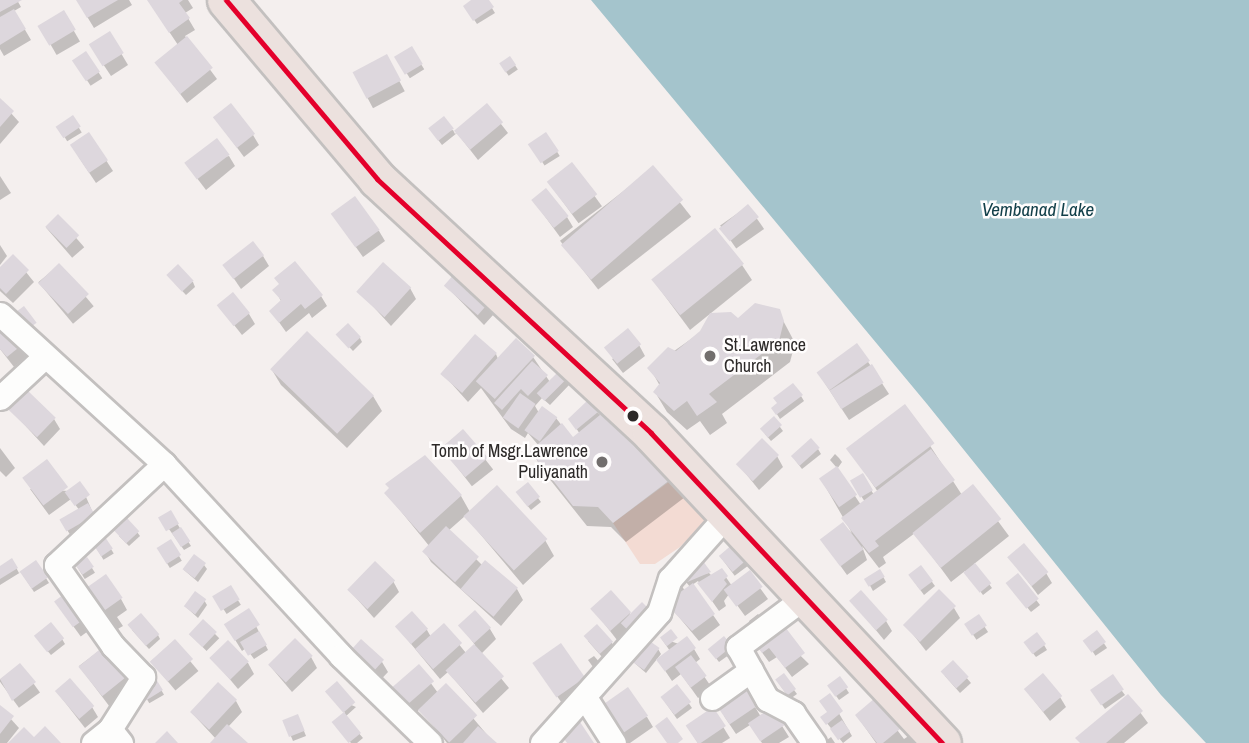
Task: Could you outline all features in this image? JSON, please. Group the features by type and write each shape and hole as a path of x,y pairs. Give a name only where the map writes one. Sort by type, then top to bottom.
{"main road":[{"path":"226,0 377,179 651,433 805,597 931,740"}],"street":[{"path":"0,314 43,358 164,464 341,656 430,743"},
{"path":"0,398 43,358"},
{"path":"108,738 143,677 113,646 56,565 164,464"},
{"path":"542,743 586,699 659,611 670,579 727,515"},
{"path":"805,597 738,647 767,699 793,713 814,743"},
{"path":"712,698 751,670"},
{"path":"586,699 614,743"}],"shaded area":[{"path":"685,470 708,519 680,547 655,564 640,564 613,523"}],"water":[{"name":"Vembanad Lake","path":"591,0 1249,0 1249,743 1206,743 1161,695 927,404"}],"building":[{"path":"0,0 22,0 0,12"},
{"path":"76,0 118,0 87,18"},
{"path":"147,0 183,0 179,3 190,18 169,33"},
{"path":"471,0 489,0 494,7 473,21 463,6"},
{"path":"14,9 26,29 0,45 0,17"},
{"path":"64,10 76,30 49,46 37,26"},
{"path":"110,31 124,53 103,66 89,44"},
{"path":"187,36 213,68 180,94 154,62"},
{"path":"412,46 423,64 405,75 394,57"},
{"path":"86,51 100,72 86,81 72,61"},
{"path":"387,54 401,80 367,99 353,72"},
{"path":"510,56 516,65 505,72 499,63"},
{"path":"0,98 14,111 0,127"},
{"path":"231,103 255,134 237,148 213,117"},
{"path":"487,103 503,122 470,150 454,131"},
{"path":"73,115 81,127 63,138 56,127"},
{"path":"444,116 454,129 438,141 428,128"},
{"path":"89,132 108,160 89,173 70,145"},
{"path":"546,132 559,151 541,163 528,144"},
{"path":"217,138 230,155 197,179 184,163"},
{"path":"572,162 597,194 572,214 547,182"},
{"path":"653,165 683,200 591,280 561,245"},
{"path":"546,188 569,216 554,228 531,200"},
{"path":"355,196 380,230 355,248 331,214"},
{"path":"748,204 759,217 730,241 719,228"},
{"path":"58,214 79,235 66,248 45,227"},
{"path":"715,228 744,264 680,315 651,280"},
{"path":"253,241 264,255 233,279 222,265"},
{"path":"13,254 29,270 6,294 0,288 0,267"},
{"path":"295,261 323,295 305,309 301,304 279,323 269,311 281,300 272,290 279,284 274,278"},
{"path":"383,262 411,287 384,317 356,292"},
{"path":"59,263 89,294 68,314 38,283"},
{"path":"178,264 194,281 182,292 166,275"},
{"path":"455,273 489,303 478,315 444,286"},
{"path":"233,292 250,313 234,326 217,305"},
{"name":"St.Lawrence Church","path":"755,303 780,309 784,321 779,341 709,394 717,402 697,416 687,401 674,411 653,392 660,383 647,368 668,347 676,351 700,331 710,313 731,312 738,318"},
{"path":"24,306 37,323 22,334 10,317"},
{"path":"348,323 361,337 349,348 336,335"},
{"path":"0,324 23,344 7,357 0,349"},
{"path":"628,328 641,344 617,364 604,348"},
{"path":"307,331 374,396 337,434 270,369"},
{"path":"475,334 497,353 462,393 440,374"},
{"path":"516,338 535,356 495,399 476,381"},
{"path":"857,343 870,361 829,390 817,372"},
{"path":"532,361 548,375 528,396 521,389 502,410 494,403"},
{"path":"872,364 884,383 841,409 830,390"},
{"path":"560,370 568,378 544,401 537,393"},
{"path":"793,383 803,395 776,415 771,408 777,403 773,398"},
{"path":"27,390 56,418 37,437 8,409"},
{"path":"520,393 536,404 518,428 503,418"},
{"path":"587,401 598,412 576,430 568,419"},
{"path":"905,404 934,443 875,488 846,449"},
{"path":"542,406 557,417 540,441 524,430"},
{"name":"Tomb of Msgr.Lawrence Puliyanath","path":"611,406 679,473 613,523 598,507 573,506 530,451 562,423 573,437"},
{"path":"774,416 782,425 768,438 760,429"},
{"path":"463,429 488,458 465,477 440,449"},
{"path":"762,438 779,455 753,481 736,464"},
{"path":"811,438 820,448 800,466 791,456"},
{"path":"931,449 955,480 875,541 879,546 869,553 841,518"},
{"path":"425,455 462,495 420,533 384,493 389,488 385,484"},
{"path":"47,459 68,487 43,506 22,478"},
{"path":"837,466 857,495 839,507 819,479"},
{"path":"863,473 873,490 860,498 850,480"},
{"path":"80,481 90,495 75,506 65,492"},
{"path":"528,482 540,497 528,507 516,492"},
{"path":"973,484 1001,519 941,568 912,533"},
{"path":"497,485 547,539 514,570 463,516"},
{"path":"88,503 95,515 66,532 59,520"},
{"path":"171,510 179,524 166,531 158,518"},
{"path":"127,518 139,531 126,543 114,530"},
{"path":"843,522 863,549 840,567 820,539"},
{"path":"446,526 479,557 455,582 422,552"},
{"path":"181,527 190,541 181,547 172,533"},
{"path":"105,537 113,549 101,556 93,545"},
{"path":"171,539 181,555 167,564 157,548"},
{"path":"734,543 748,559 733,572 719,556"},
{"path":"1024,543 1048,572 1032,586 1007,557"},
{"path":"697,553 711,572 685,583 678,573"},
{"path":"194,554 206,563 195,578 183,569"},
{"path":"87,557 94,567 82,575 76,565"},
{"path":"12,558 18,568 0,579 0,566"},
{"path":"36,560 48,577 32,589 20,571"},
{"path":"485,560 518,588 494,617 461,589"},
{"path":"375,561 395,580 367,609 347,590"},
{"path":"975,563 991,583 980,593 963,572"},
{"path":"921,565 933,581 920,591 908,575"},
{"path":"722,568 728,576 724,580 727,584 712,602 697,583"},
{"path":"880,569 885,577 869,587 864,579"},
{"path":"750,570 763,587 736,607 724,590"},
{"path":"1018,573 1039,599 1026,609 1006,583"},
{"path":"106,574 123,598 104,611 87,587"},
{"path":"693,583 715,614 692,631 665,603"},
{"path":"231,585 240,600 221,611 212,596"},
{"path":"939,589 956,606 920,642 903,625"},
{"path":"611,590 631,612 610,631 590,609"},
{"path":"861,590 888,620 876,630 849,601"},
{"path":"195,591 206,599 195,615 184,606"},
{"path":"67,592 86,618 73,627 54,601"},
{"path":"642,602 652,612 631,633 621,623"},
{"path":"249,608 260,625 235,641 224,624"},
{"path":"475,610 491,628 474,643 458,625"},
{"path":"412,611 428,629 411,644 395,626"},
{"path":"141,613 159,634 146,646 127,625"},
{"path":"979,614 987,626 972,636 964,624"},
{"path":"203,619 217,632 203,647 189,634"},
{"path":"779,619 805,653 785,668 769,648 762,653 752,640"},
{"path":"51,622 64,638 47,652 34,636"},
{"path":"444,623 462,643 433,669 415,649"},
{"path":"597,624 613,642 600,654 584,636"},
{"path":"671,629 678,638 667,646 660,638"},
{"path":"1097,630 1106,642 1092,653 1083,641"},
{"path":"259,631 267,645 248,656 240,642"},
{"path":"1037,632 1046,644 1032,654 1023,642"},
{"path":"687,636 696,648 665,671 656,659"},
{"path":"724,636 732,646 716,659 708,649"},
{"path":"644,637 660,648 644,670 629,659"},
{"path":"295,638 313,656 286,683 268,665"},
{"path":"175,639 193,659 168,682 150,662"},
{"path":"361,639 384,660 367,678 344,658"},
{"path":"228,640 249,662 230,680 209,658"},
{"path":"561,643 585,677 556,697 532,663"},
{"path":"474,644 504,676 475,703 445,671"},
{"path":"104,646 128,676 102,696 78,667"},
{"path":"691,655 707,676 691,688 675,667"},
{"path":"953,660 969,677 956,688 941,672"},
{"path":"20,663 36,682 12,701 0,679"},
{"path":"419,664 434,681 406,706 391,688"},
{"path":"784,673 796,689 787,696 775,680"},
{"path":"1043,673 1062,696 1043,712 1024,689"},
{"path":"1113,674 1124,690 1101,706 1090,690"},
{"path":"840,676 848,687 835,697 827,685"},
{"path":"70,678 94,706 79,719 55,691"},
{"path":"156,679 163,690 146,701 139,690"},
{"path":"337,681 355,702 343,713 325,691"},
{"path":"218,682 237,700 209,730 190,712"},
{"path":"446,683 477,715 449,742 418,710"},
{"path":"677,684 691,702 675,715 660,697"},
{"path":"628,687 648,716 619,736 599,708"},
{"path":"744,687 757,706 730,725 717,705"},
{"path":"830,693 843,711 826,725 820,717 827,712 819,701"},
{"path":"1128,694 1143,711 1106,743 1080,743 1075,738"},
{"path":"875,698 900,729 883,743 877,743 855,715"},
{"path":"0,705 14,716 0,734"},
{"path":"713,707 726,726 697,743 686,725"},
{"path":"772,707 784,725 760,741 748,723"},
{"path":"344,712 361,733 349,743 332,722"},
{"path":"298,714 305,731 289,737 282,720"},
{"path":"576,716 594,743 567,743 557,729"},
{"path":"667,717 683,739 678,743 667,743 655,726"},
{"path":"842,720 850,731 838,740 830,729"},
{"path":"227,724 248,743 210,743"},
{"path":"45,726 61,743 8,743 24,727 34,737"},
{"path":"478,726 497,743 463,743"},
{"path":"167,731 178,743 155,743"}],"transit line":[{"path":"226,0 377,179 651,433 942,743"}],"place":[{"name":"St.Lawrence Church","path":"710,356"},
{"name":"Tomb of Msgr.Lawrence Puliyanath","path":"602,462"}]}
